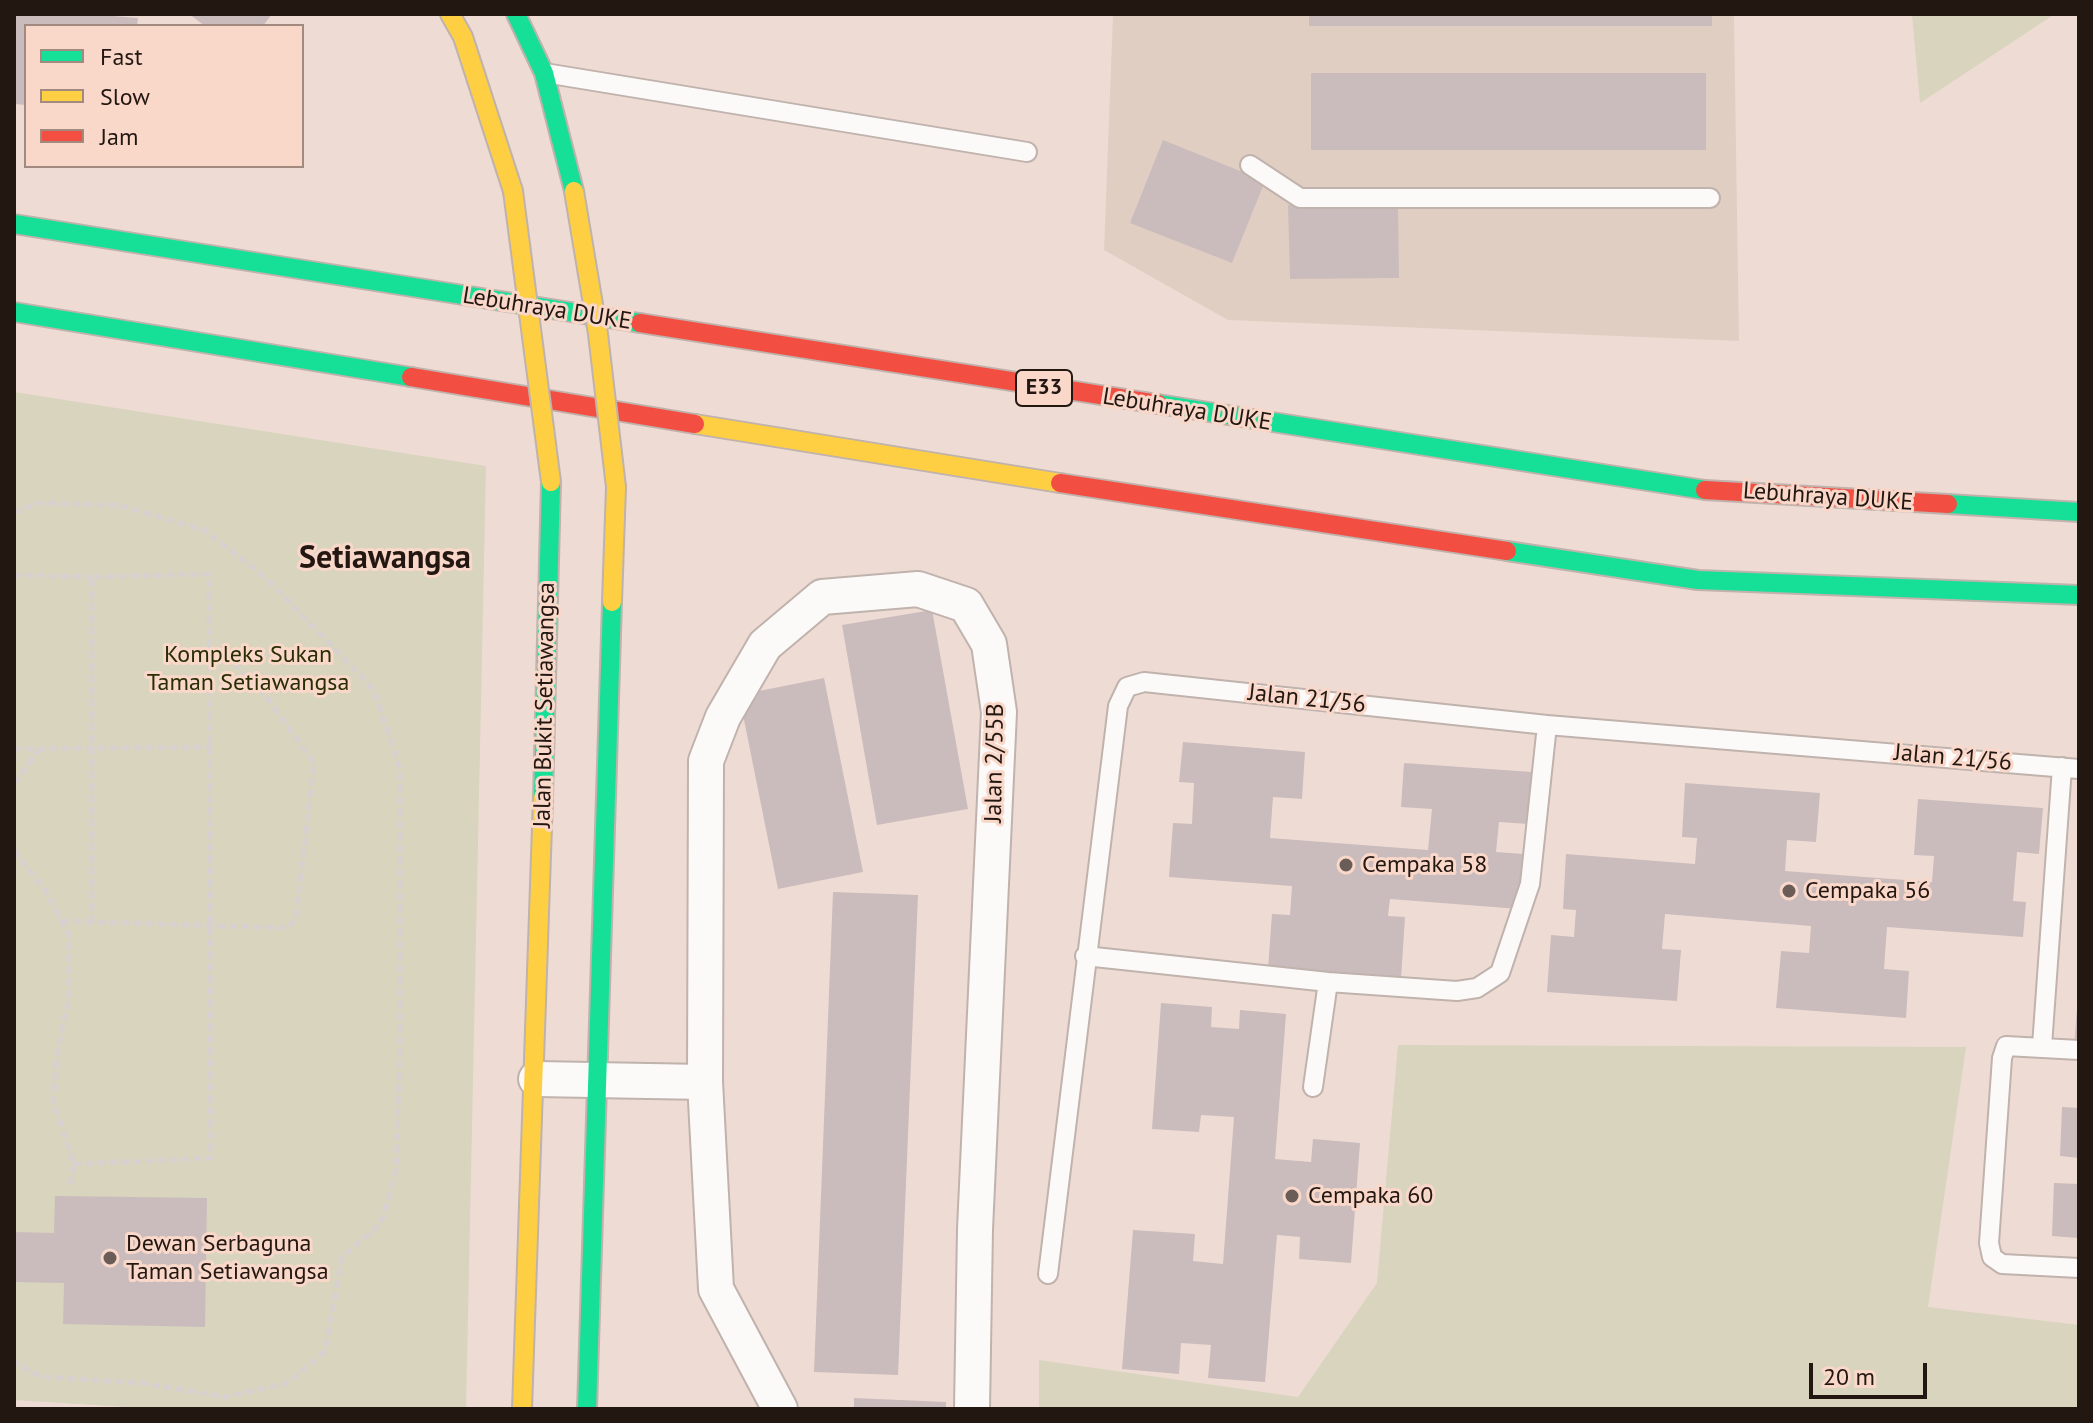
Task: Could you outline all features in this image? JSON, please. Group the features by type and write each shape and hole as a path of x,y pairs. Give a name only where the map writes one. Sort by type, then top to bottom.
{"main road":[{"name":"Jalan Bukit Setiawangsa","path":"450,14 463,37 513,191 551,482 536,1079 522,1409"},
{"path":"516,14 544,73 574,191 598,334 616,487 587,1409"},
{"name":"Lebuhraya DUKE","path":"14,224 1695,489 2079,512"},
{"path":"14,312 1027,478 1698,580 2079,595"}],"street":[{"name":"Jalan 2/55B","path":"780,1409 716,1289 705,1082 706,761 723,717 765,645 822,597 918,589 966,605 989,644 999,712 975,1229 972,1409"},
{"path":"536,1079 705,1082"}],"lane":[{"path":"544,73 1027,152"},
{"path":"1250,165 1300,198 1710,198"},
{"name":"Jalan 21/56","path":"1048,1274 1118,706 1127,687 1144,682 1547,725 2070,768"},
{"path":"1085,956 1328,982 1457,991 1477,988 1500,973 1530,884 1547,725"},
{"path":"2042,1046 2070,768"},
{"path":"1313,1087 1328,982"},
{"path":"2079,1050 2006,1046 2002,1058 1989,1243 1992,1257 2002,1264 2079,1268"}],"path":[{"path":"14,512 39,503 118,505 204,530 265,577 374,690 400,769 400,1050 396,1171 381,1224 342,1257 325,1351 288,1383 225,1397 142,1383 42,1377 14,1362"},
{"path":"14,575 209,574 213,926 211,1158 74,1164"},
{"path":"92,577 92,922"},
{"path":"62,921 288,928 296,918 314,763 268,699 237,665 210,657"},
{"path":"14,749 211,747"},
{"path":"14,784 39,749"},
{"path":"14,850 46,892 69,935 69,997 58,1049 53,1100 74,1164 70,1186"}],"shaded area":[{"path":"1113,14 1734,14 1739,341 1228,320 1104,250"}],"green space":[{"path":"1912,14 2055,14 1920,103"},
{"name":"Kompleks Sukan Taman Setiawangsa","path":"14,392 486,466 466,1409 159,1409 14,1400"},
{"path":"1398,1045 1966,1047 1928,1307 2079,1325 2079,1409 1039,1409 1039,1360 1298,1397 1377,1283"}],"building":[{"path":"14,14 138,18 137,24 24,24 24,105 14,104"},
{"path":"189,14 272,14 264,24 202,24"},
{"path":"1309,14 1712,14 1712,26 1309,26"},
{"path":"1311,73 1706,73 1706,150 1311,150"},
{"path":"1163,140 1265,181 1232,263 1130,223"},
{"path":"1398,203 1399,278 1290,279 1288,205"},
{"path":"932,610 968,809 877,825 842,625"},
{"path":"824,678 863,872 778,889 739,695"},
{"name":"Cempaka 58","path":"1183,742 1305,752 1302,799 1273,797 1270,838 1428,850 1432,809 1401,807 1404,763 1532,772 1528,824 1499,822 1496,852 1524,854 1519,909 1390,899 1388,916 1405,917 1401,979 1268,969 1272,914 1290,915 1292,886 1169,877 1173,823 1192,824 1194,783 1179,782"},
{"name":"Cempaka 56","path":"1685,783 1820,793 1816,842 1787,840 1785,871 1932,882 1934,856 1914,855 1918,799 2043,808 2039,854 2017,852 2013,901 2026,902 2023,937 1887,927 1884,969 1909,971 1906,1018 1776,1008 1781,951 1809,953 1811,926 1665,914 1662,949 1681,950 1677,1001 1547,992 1551,935 1574,937 1576,910 1563,909 1566,854 1695,864 1697,838 1682,837"},
{"path":"833,892 918,895 898,1375 814,1372"},
{"name":"Cempaka 60","path":"1161,1003 1212,1007 1211,1027 1239,1029 1240,1010 1286,1014 1275,1159 1311,1162 1313,1139 1360,1143 1351,1263 1299,1259 1300,1237 1277,1235 1265,1382 1208,1378 1211,1345 1181,1343 1179,1374 1122,1369 1133,1230 1195,1234 1193,1261 1223,1264 1234,1117 1201,1115 1199,1132 1152,1129"},
{"path":"2077,1008 2079,1047 2074,1047"},
{"path":"2062,1107 2079,1108 2079,1158 2060,1156"},
{"path":"2054,1183 2079,1184 2079,1238 2052,1236"},
{"name":"Dewan Serbaguna Taman Setiawangsa","path":"55,1196 207,1198 205,1327 63,1324 64,1283 14,1282 14,1232 54,1233"},
{"path":"854,1398 946,1402 946,1409 854,1409"}],"traffic: fast":[{"path":"516,14 544,73 574,191"},
{"path":"14,224 640,323"},
{"path":"14,312 411,377"},
{"path":"1158,404 1705,490"},
{"path":"543,797 551,482"},
{"path":"1948,504 2079,512"},
{"path":"1507,551 1698,580 2079,595"},
{"path":"587,1409 612,602"}],"traffic: slow":[{"path":"450,14 463,37 513,191"},
{"path":"513,191 551,482"},
{"path":"574,191 598,334 616,487"},
{"path":"695,424 1060,483"},
{"path":"612,602 616,487"},
{"path":"522,1409 543,797"}],"traffic: jam":[{"path":"640,323 1158,404"},
{"path":"411,377 695,424"},
{"path":"1060,483 1507,551"},
{"path":"1705,490 1948,504"}],"place":[{"name":"Cempaka 58","path":"1346,865"},
{"name":"Cempaka 56","path":"1789,891"},
{"name":"Cempaka 60","path":"1292,1196"},
{"name":"Dewan Serbaguna Taman Setiawangsa","path":"110,1258"}],"district":[{"name":"Setiawangsa","path":"385,559"}]}
